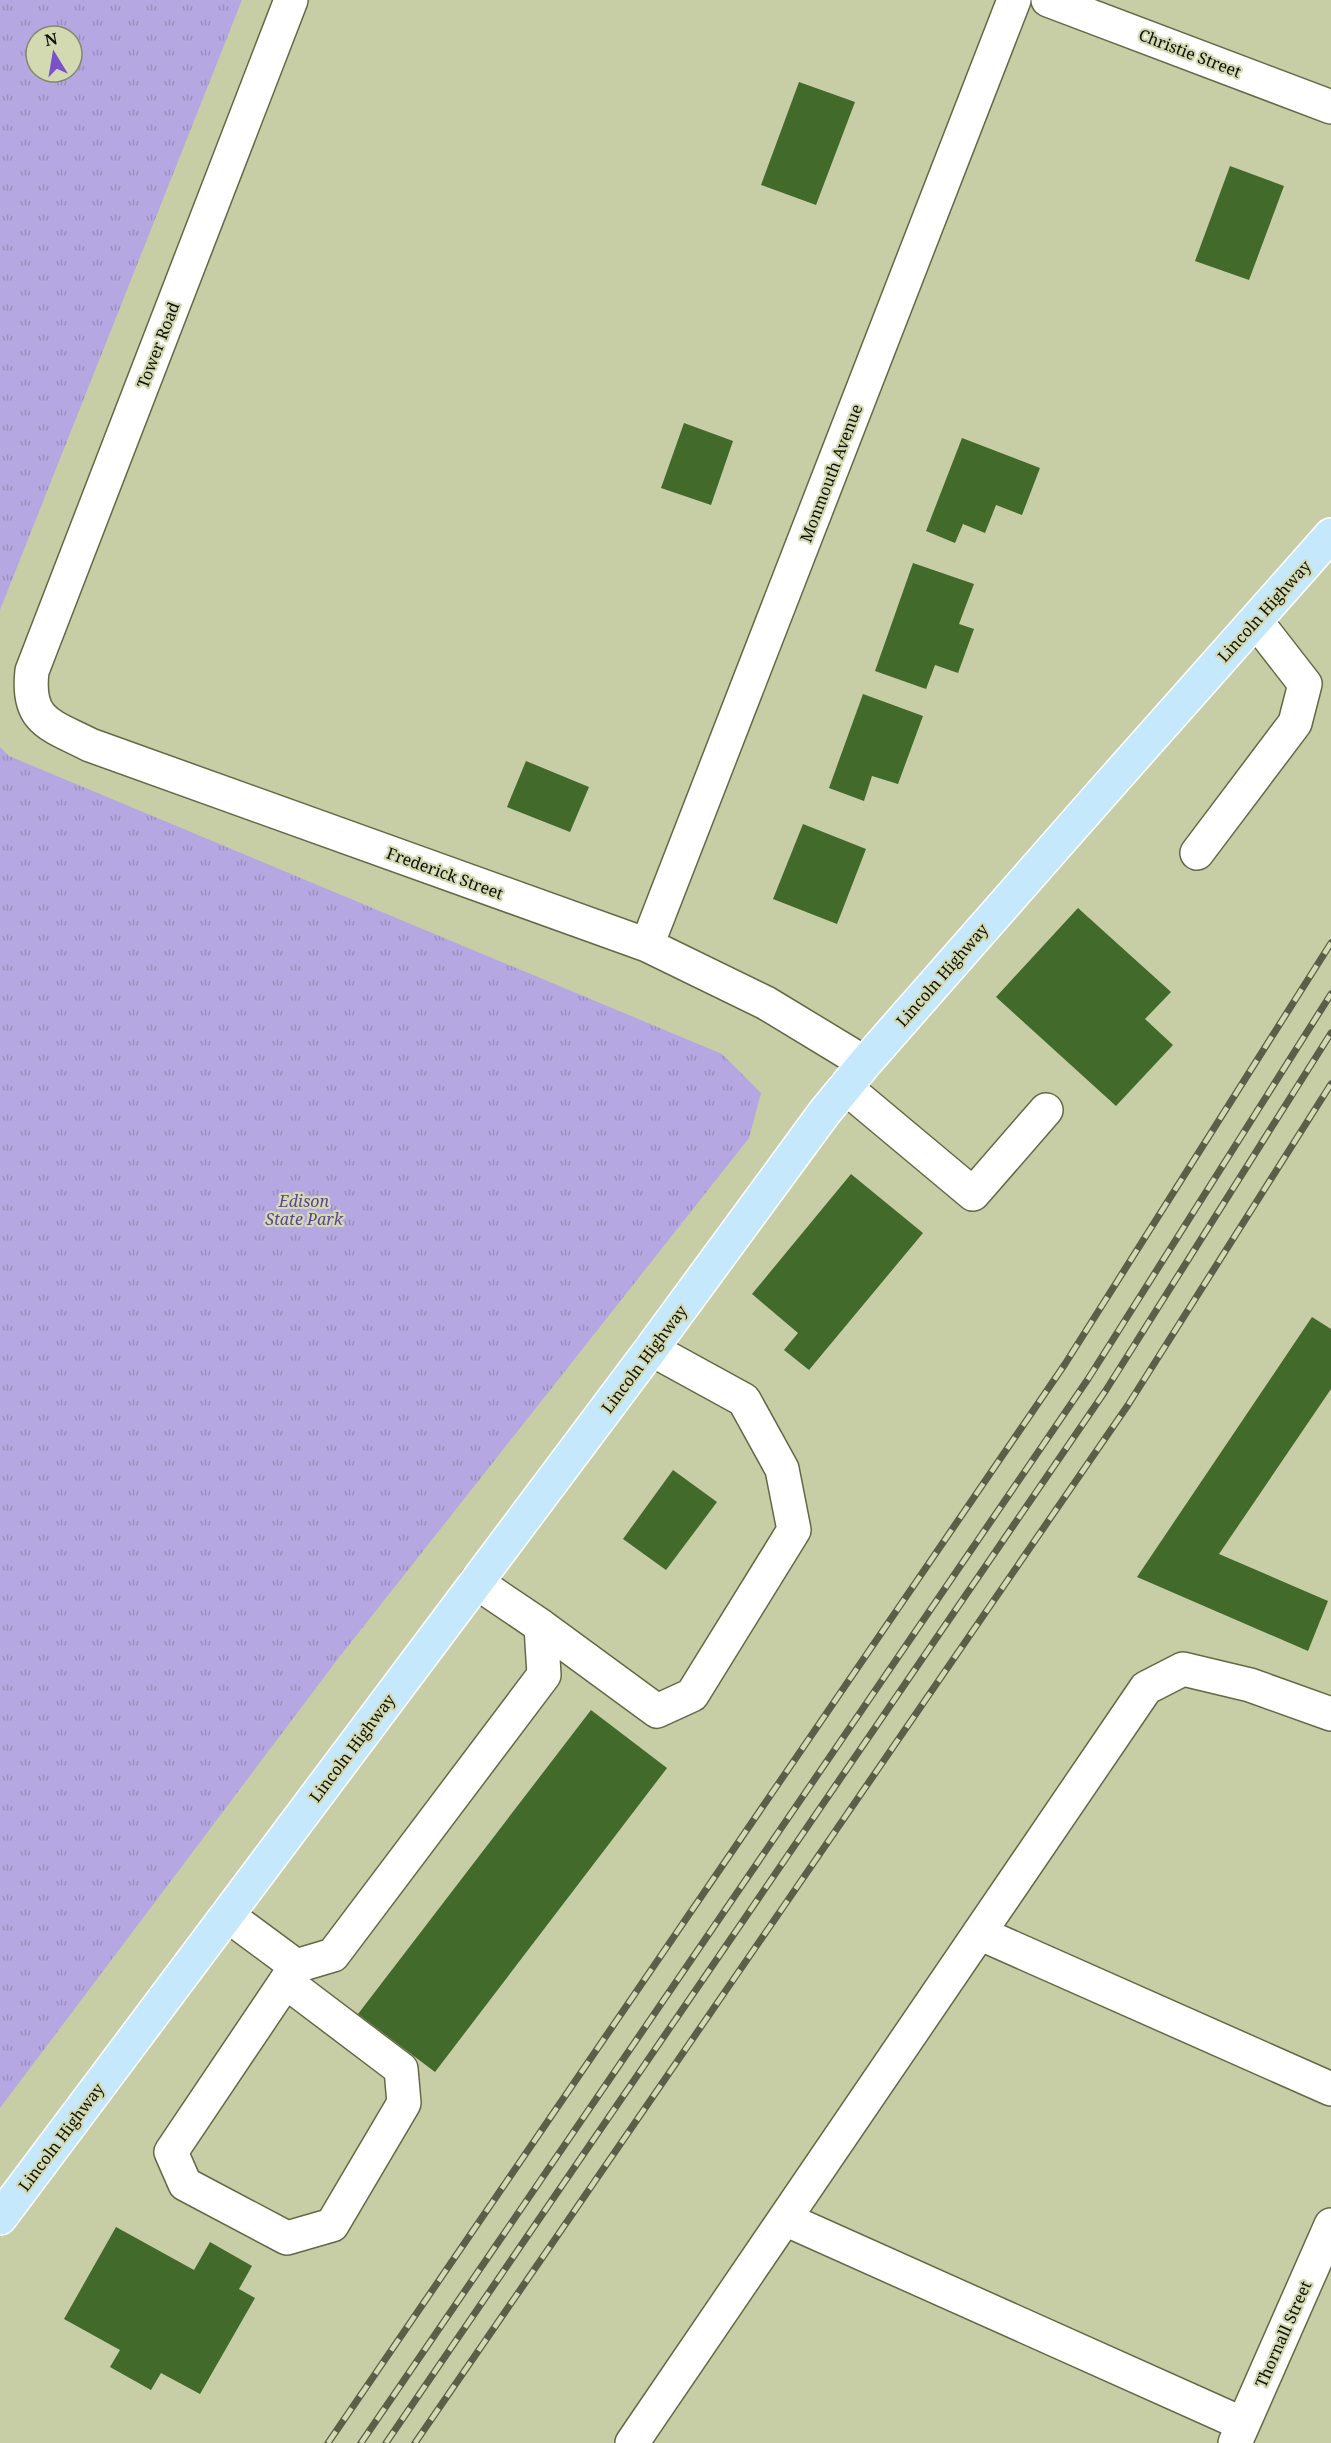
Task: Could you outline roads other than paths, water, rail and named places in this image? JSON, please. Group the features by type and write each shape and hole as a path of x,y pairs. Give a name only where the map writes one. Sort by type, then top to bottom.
{"main road":[{"name":"Lincoln Highway","path":"0,2218 855,1075 1331,535"}],"street":[{"name":"Tower Road","path":"30,692 32,671 291,0"},
{"name":"Monmouth Avenue","path":"647,945 1014,0"},
{"name":"Christie Street","path":"1048,0 1331,106"},
{"path":"1197,853 1295,723 1305,684 1256,621"},
{"name":"Frederick Street","path":"30,692 36,712 42,718 90,745 647,945 766,1003 855,1075 973,1194 1046,1110"},
{"path":"476,1582 541,1626 657,1711 692,1695 794,1530 782,1469 744,1400 651,1349"},
{"path":"227,1915 291,1974 401,2069 404,2103 332,2224 286,2238 185,2184 171,2152 291,1974 333,1955 544,1675 541,1626"},
{"path":"632,2443 1146,1688 1184,1669 1250,1685 1331,1714"},
{"path":"979,1933 1331,2089"},
{"path":"785,2219 1239,2434"},
{"name":"Thornall Street","path":"1239,2434 1331,2225"}],"railway":[{"path":"328,2443 1065,1364 1331,943"},
{"path":"361,2443 1088,1379 1331,994"},
{"path":"386,2443 1106,1390 1331,1033"},
{"path":"415,2443 1128,1405 1331,1084"}],"park label":[{"name":"Edison State Park","path":"304,1210"}]}
